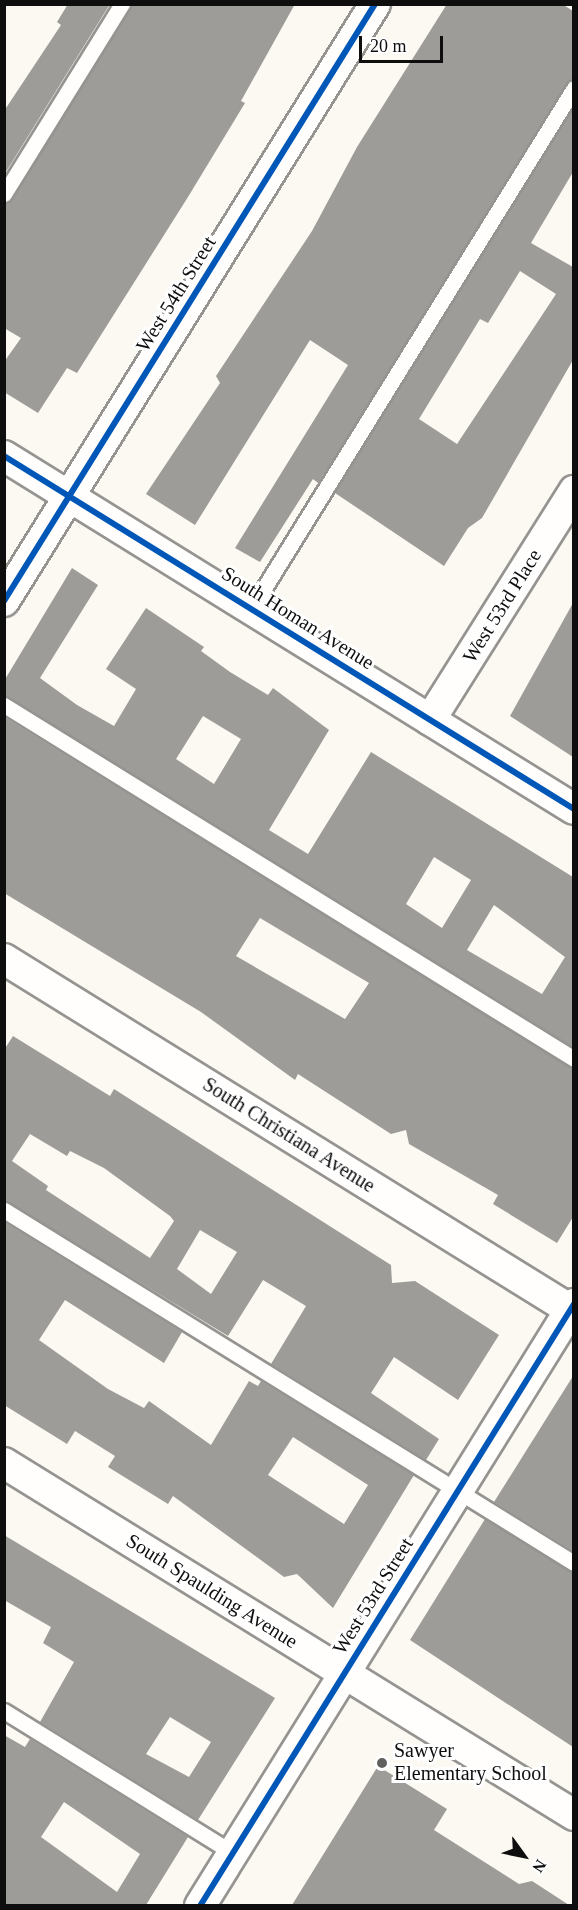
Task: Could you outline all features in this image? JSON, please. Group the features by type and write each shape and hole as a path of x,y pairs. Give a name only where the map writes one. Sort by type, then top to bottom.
{"street":[{"name":"West 54th Street","path":"4,600 375,4"},
{"name":"South Homan Avenue","path":"4,456 573,809"},
{"name":"West 53rd Place","path":"430,720 573,492"},
{"name":"South Christiana Avenue","path":"4,959 572,1308"},
{"name":"West 53rd Street","path":"200,1905 572,1308"},
{"name":"South Spaulding Avenue","path":"4,1463 573,1815"}],"lane":[{"path":"4,194 122,4"},
{"path":"251,609 573,88"},
{"path":"4,705 573,1059"},
{"path":"4,1210 573,1563"},
{"path":"4,1712 232,1853"}],"building":[{"path":"68,4 110,4 4,175 4,111 61,25 57,22"},
{"path":"132,4 295,4 241,101 245,103 188,197 77,373 67,368 38,413 4,392 4,362 21,338 4,328 4,204"},
{"path":"447,4 562,4 573,11 573,78 318,483 313,479 260,562 235,548 348,365 310,340 195,525 146,494 220,383 216,376 312,231 357,147"},
{"path":"573,107 573,172 531,243 573,267 573,360 482,518 468,528 444,566 335,493","holes":["520,271 556,294 457,444 419,419 480,319 488,323"]},
{"path":"72,568 98,585 40,678 77,705 114,726 136,689 106,669 146,608 204,647 201,651 230,672 268,695 273,688 329,730 269,830 308,854 371,752 573,877 573,1047 4,695 4,681","holes":["203,716 241,739 214,784 176,759","434,857 471,880 442,928 406,904","494,905 565,957 542,994 467,950"]},
{"path":"573,603 573,757 510,716"},
{"path":"4,717 573,1069 573,1217 557,1243 493,1204 498,1195 409,1144 406,1130 391,1134 298,1074 295,1080 201,1012 4,893","holes":["260,918 369,983 345,1019 236,956"]},
{"path":"13,1036 110,1096 114,1089 391,1265 392,1283 415,1281 499,1335 458,1400 394,1357 371,1393 439,1439 426,1460 271,1364 306,1306 263,1280 228,1336 4,1200 4,1050","holes":["30,1134 67,1156 70,1151 104,1168 170,1216 174,1221 150,1258 46,1190 48,1186 12,1161","200,1230 237,1252 211,1294 177,1269"]},
{"path":"4,1222 182,1332 164,1363 65,1300 39,1340 108,1389 144,1408 149,1401 211,1445 249,1381 258,1386 261,1381 414,1475 333,1608 297,1574 284,1577 173,1496 168,1504 108,1467 115,1456 75,1431 67,1444 4,1405","holes":["293,1437 368,1485 344,1524 268,1475"]},
{"path":"573,1376 573,1551 494,1502"},
{"path":"485,1519 573,1573 573,1747 410,1640"},
{"path":"4,1535 275,1698 198,1820 40,1722 74,1662 43,1643 51,1627 4,1600","holes":["170,1717 211,1742 189,1777 146,1754"]},
{"path":"4,1735 25,1747 30,1739 188,1837 146,1905 4,1905","holes":["64,1802 140,1854 117,1892 41,1837"]},
{"path":"378,1766 447,1809 434,1830 519,1884 532,1881 569,1905 292,1905"}],"cycle path":[{"path":"4,601 375,4"},
{"path":"4,456 574,809"},
{"path":"200,1906 574,1304"}],"place":[{"name":"Sawyer Elementary School","path":"382,1763"}]}
